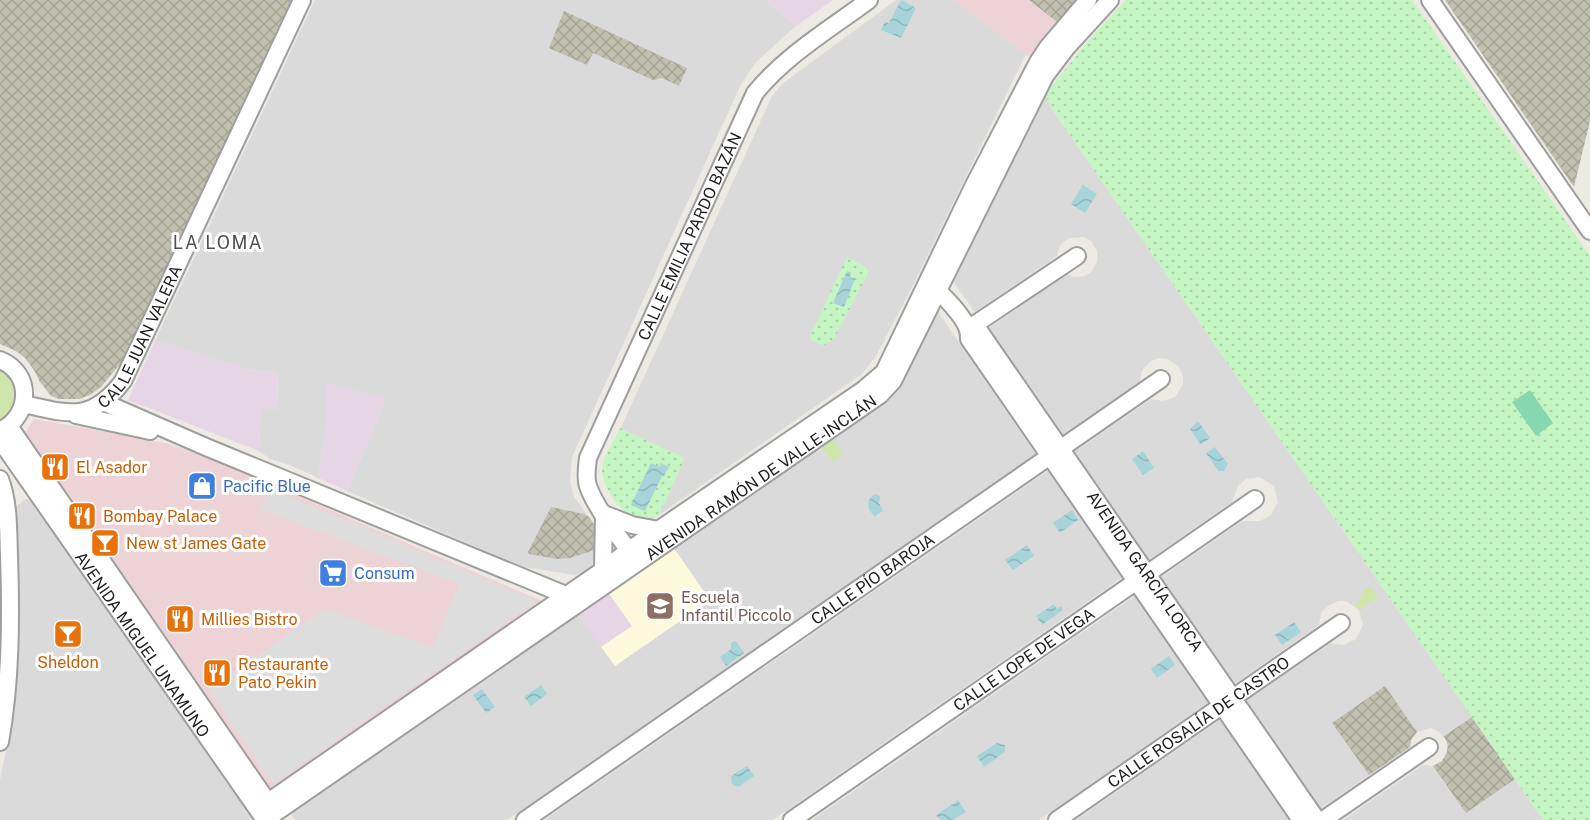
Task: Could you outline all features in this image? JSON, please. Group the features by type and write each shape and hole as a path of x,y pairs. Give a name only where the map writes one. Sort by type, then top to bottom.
{"street":[{"name":"CALLE JUAN VALERA","path":"24,404 70,414 85,411 103,402 123,381 302,0"},
{"name":"CALLE EMILIA PARDO BAZÁN","path":"633,556 588,486 586,469 588,458 755,93 771,73 786,60 869,0"},
{"name":"AVENIDA RAMÓN DE VALLE-INCLÁN","path":"272,814 572,598 880,395 893,381 974,185 1038,62 1088,0"},
{"name":"AVENIDA RAMÓN DE VALLE-INCLÁN","path":"572,598 603,570 633,556 659,530 864,390 884,372 1045,76 1067,47 1110,0"},
{"path":"1430,0 1590,231"},
{"path":"968,329 1077,256"},
{"name":"AVENIDA GARCÍA LORCA","path":"932,287 968,329 969,339 1055,453 1227,702 1317,820"},
{"path":"0,360 19,374 23,384 24,404 21,413 3,432 272,814"},
{"name":"CALLE PÍO BAROJA","path":"525,820 1161,380"},
{"path":"103,402 206,447 572,598"},
{"path":"70,414 158,432 206,447"},
{"path":"0,478 8,515 10,607 7,679 0,742"},
{"name":"CALLE LOPE DE VEGA","path":"792,820 1255,499"},
{"path":"603,570 604,514 632,525 659,530"},
{"name":"CALLE ROSALÍA DE CASTRO","path":"1057,820 1341,623"},
{"name":"AVENIDA GARCÍA LORCA","path":"1227,702 1301,820"},
{"path":"1323,820 1429,747"}],"shaded area":[{"path":"0,0 292,0 126,357 101,387 79,399 59,399 51,396 25,358 0,344"},
{"path":"315,0 765,0 796,26 756,62 741,84 572,457 570,481 573,495 595,526 597,565 592,569 575,575 523,567 347,491 386,399 326,384 326,429 318,478 270,459 259,451 261,410 277,409 278,373 251,370 155,341"},
{"path":"765,0 833,0 796,26"},
{"path":"896,0 954,0 1026,54 911,289 876,356 862,374 653,519 633,516 623,510 607,488 603,477 603,467 772,96 782,84"},
{"path":"954,0 1029,0 1057,22 1031,58"},
{"path":"1029,0 1078,0 1057,22"},
{"path":"1445,0 1590,0 1590,121 1574,187"},
{"path":"564,11 687,68 679,86 662,78 653,80 593,53 587,65 549,48"},
{"path":"1045,94 1052,109 1543,820 1343,820 1423,765 1433,766 1442,761 1447,752 1447,742 1440,732 1431,728 1417,732 1411,740 1410,747 1320,809 1245,702 1331,643 1344,645 1356,639 1363,625 1359,610 1346,601 1329,605 1321,613 1319,625 1233,685 1160,578 1242,521 1260,521 1271,515 1278,502 1274,486 1260,477 1246,479 1238,486 1232,502 1147,561 1073,453 1151,399 1163,401 1175,397 1183,384 1179,367 1168,359 1159,358 1151,361 1142,370 1140,382 1061,436 986,330 1067,274 1074,277 1085,276 1091,272 1097,262 1097,251 1091,241 1084,237 1069,238 1060,245 1057,256 975,312 954,283"},
{"path":"938,312 1036,454 507,820 295,820 290,813 578,613 615,666 710,601 673,547 895,393"},
{"path":"155,341 251,370 278,373 277,410 261,410 259,451 128,400"},
{"path":"326,383 386,399 347,491 318,478 326,429"},
{"path":"34,419 169,444 209,458 542,601 270,788 22,437"},
{"path":"1049,470 1123,577 773,820 544,820"},
{"path":"270,488 537,601 273,784 208,690 325,609 433,648 459,584 260,509"},
{"path":"25,499 33,499 253,815 250,820 0,820 0,780 8,741 15,512 17,506"},
{"path":"551,507 589,517 595,526 598,549 570,558 557,559 529,554"},
{"name":"Escuela Infantil Piccolo","path":"673,547 710,600 615,666 601,647 632,626 608,592"},
{"path":"608,592 632,626 601,647 578,613"},
{"path":"1136,595 1209,702 1039,820 812,820"},
{"path":"1385,686 1417,732 1411,740 1410,747 1369,775 1332,723"},
{"path":"1472,717 1515,779 1466,813 1433,766 1442,761 1447,752 1448,745 1444,736"},
{"path":"1221,719 1291,820 1076,820"}],"green space":[{"path":"1126,0 1412,0 1590,256 1590,820 1543,820 1052,109 1045,94"},
{"path":"847,257 869,271 834,339 823,346 809,339"},
{"path":"0,370 12,381 15,395 11,409 0,421"},
{"path":"1530,390 1553,423 1536,436 1512,402"},
{"path":"620,428 685,458 659,515 650,519 640,519 622,508 614,500 604,480 602,471 604,461"},
{"path":"832,439 843,454 833,462 822,447"},
{"path":"1369,587 1379,596 1359,610 1356,607 1365,589"}],"water":[{"path":"901,0 916,8 901,38 881,30 885,22 889,23"},
{"path":"1083,185 1097,194 1085,213 1071,204"},
{"path":"847,271 851,273 850,277 855,279 844,307 833,303"},
{"path":"1198,421 1210,438 1201,445 1190,429"},
{"path":"1215,447 1228,464 1224,471 1218,471 1206,453"},
{"path":"1143,451 1154,468 1143,475 1132,459"},
{"path":"651,463 659,467 661,463 669,467 662,476 645,511 631,505"},
{"path":"875,494 880,496 879,503 883,511 875,516 868,505"},
{"path":"1072,510 1078,520 1060,533 1053,523"},
{"path":"1027,545 1034,556 1013,570 1005,560"},
{"path":"1054,604 1057,609 1061,606 1063,610 1042,625 1036,616"},
{"path":"1294,622 1301,632 1282,645 1275,635"},
{"path":"734,641 744,653 726,666 720,657 731,649 731,643"},
{"path":"1169,656 1175,665 1157,678 1151,669"},
{"path":"541,685 547,694 531,706 524,697"},
{"path":"482,689 495,707 486,713 473,695"},
{"path":"997,743 1005,745 1005,752 984,767 977,756"},
{"path":"747,766 754,776 738,787 732,784 731,776"},
{"path":"958,800 966,812 953,820 940,820 936,815"}],"place":[{"name":"El Asador","path":"55,467"},
{"name":"Pacific Blue","path":"202,486"},
{"name":"Bombay Palace","path":"82,516"},
{"name":"New st James Gate","path":"105,543"},
{"name":"Consum","path":"333,573"},
{"name":"Escuela Infantil Piccolo","path":"660,606"},
{"name":"Millies Bistro","path":"180,619"},
{"name":"Sheldon","path":"68,634"},
{"name":"Restaurante Pato Pekin","path":"217,673"}],"district":[{"name":"LA LOMA","path":"218,242"}]}
